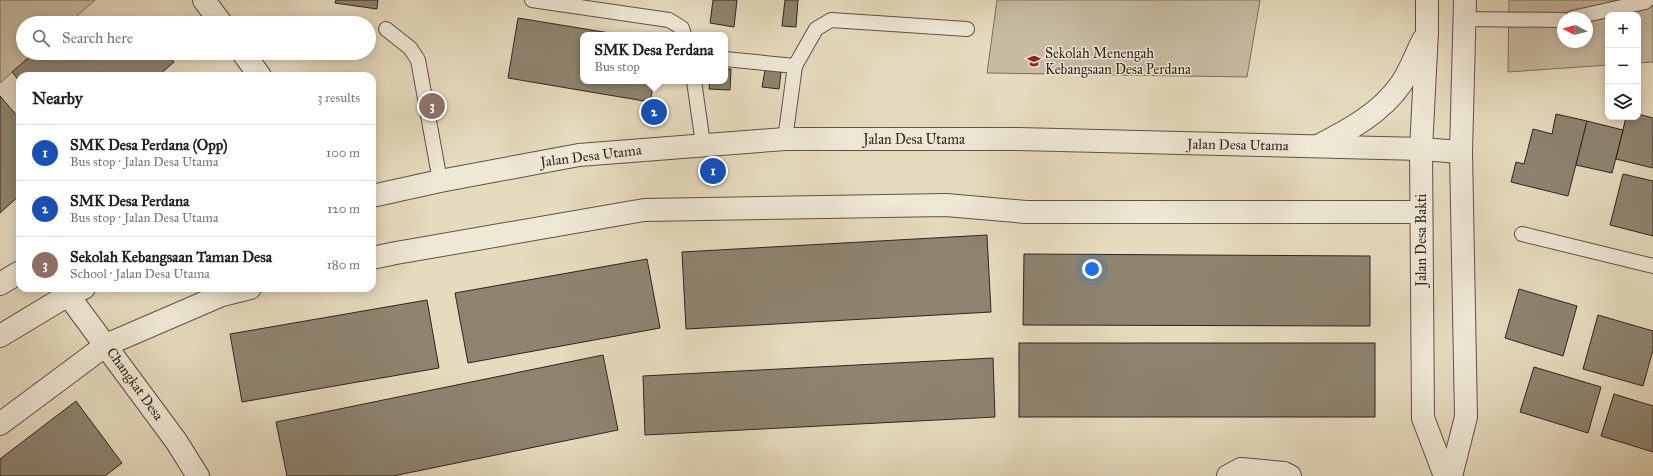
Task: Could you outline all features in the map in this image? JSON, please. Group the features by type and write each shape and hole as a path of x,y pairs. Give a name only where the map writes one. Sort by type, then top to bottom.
{"street":[{"path":"204,0 216,16"},
{"name":"Jalan Desa Bakti","path":"1426,0 1427,32 1421,149 1422,418 1445,476"},
{"path":"1451,476 1466,417 1460,152 1464,9"},
{"path":"1318,146 1368,117 1387,101 1401,84 1427,32"},
{"path":"248,60 257,72"},
{"name":"Jalan Desa Utama","path":"376,195 440,181 579,155 703,144 785,139 1018,139 1200,145 1421,149 1460,152"},
{"path":"376,257 396,252 644,210 946,205 1026,212 1421,212"},
{"path":"0,284 16,274"},
{"path":"0,336 74,292"},
{"name":"Changkat Desa","path":"77,292 106,345 176,441 198,476"},
{"path":"0,424 106,345 222,295 234,292"},
{"path":"1228,476 1240,469 1284,473 1290,476"}],"lane":[{"path":"532,0 669,20 682,28 683,32"},
{"path":"1593,13 1645,2 1647,0"},
{"path":"1464,9 1557,19"},
{"path":"785,139 796,66 816,29 831,20 967,29"},
{"path":"386,29 410,48 418,60 440,181"},
{"path":"728,59 796,66"},
{"path":"694,84 703,144"},
{"path":"1522,234 1653,266"}],"shaded area":[{"path":"0,0 95,0 77,16 16,16 16,60 26,60 0,83"},
{"path":"997,0 1260,0 1247,77 987,73"},
{"path":"1509,0 1653,0 1653,62 1641,63 1641,12 1605,12 1605,65 1508,72"}],"building":[{"path":"336,0 378,0 377,9 335,3"},
{"path":"713,0 737,0 734,27 710,23"},
{"path":"785,0 798,0 796,27 782,26"},
{"path":"518,18 604,32 580,32 580,84 653,84 650,102 508,78"},
{"path":"26,60 172,60 174,62 163,72 16,72 16,77 12,72"},
{"path":"728,69 731,69 730,90 709,89 710,84 728,84"},
{"path":"765,70 781,72 779,89 762,87"},
{"path":"0,96 16,115 16,199 0,213"},
{"path":"1556,114 1587,121 1568,196 1511,182 1516,162 1524,164 1533,129 1552,134"},
{"path":"1641,115 1653,118 1653,168 1616,159 1625,120 1641,120"},
{"path":"1587,121 1623,130 1612,173 1576,165"},
{"path":"1623,174 1653,181 1653,236 1610,225"},
{"path":"987,235 991,312 686,329 682,252"},
{"path":"1024,254 1370,256 1370,326 1023,325"},
{"path":"647,259 660,328 468,363 455,293"},
{"path":"1519,289 1577,306 1563,356 1505,338"},
{"path":"427,300 439,368 242,402 230,334"},
{"path":"1598,315 1653,331 1653,350 1643,386 1583,369"},
{"path":"1019,343 1375,343 1375,417 1019,417"},
{"path":"603,355 618,430 393,476 287,476 276,422"},
{"path":"993,358 995,417 645,435 643,376"},
{"path":"1534,367 1601,387 1588,433 1520,412"},
{"path":"1614,394 1653,406 1653,452 1601,436"},
{"path":"76,401 122,463 105,476 0,476 0,459"}],"place":[{"name":"Sekolah Menengah Kebangsaan Desa Perdana","path":"1034,61"},
{"name":"Sekolah Kebangsaan Taman Desa","path":"432,106"},
{"name":"SMK Desa Perdana","path":"654,112"},
{"name":"SMK Desa Perdana (Opp)","path":"713,171"}]}
